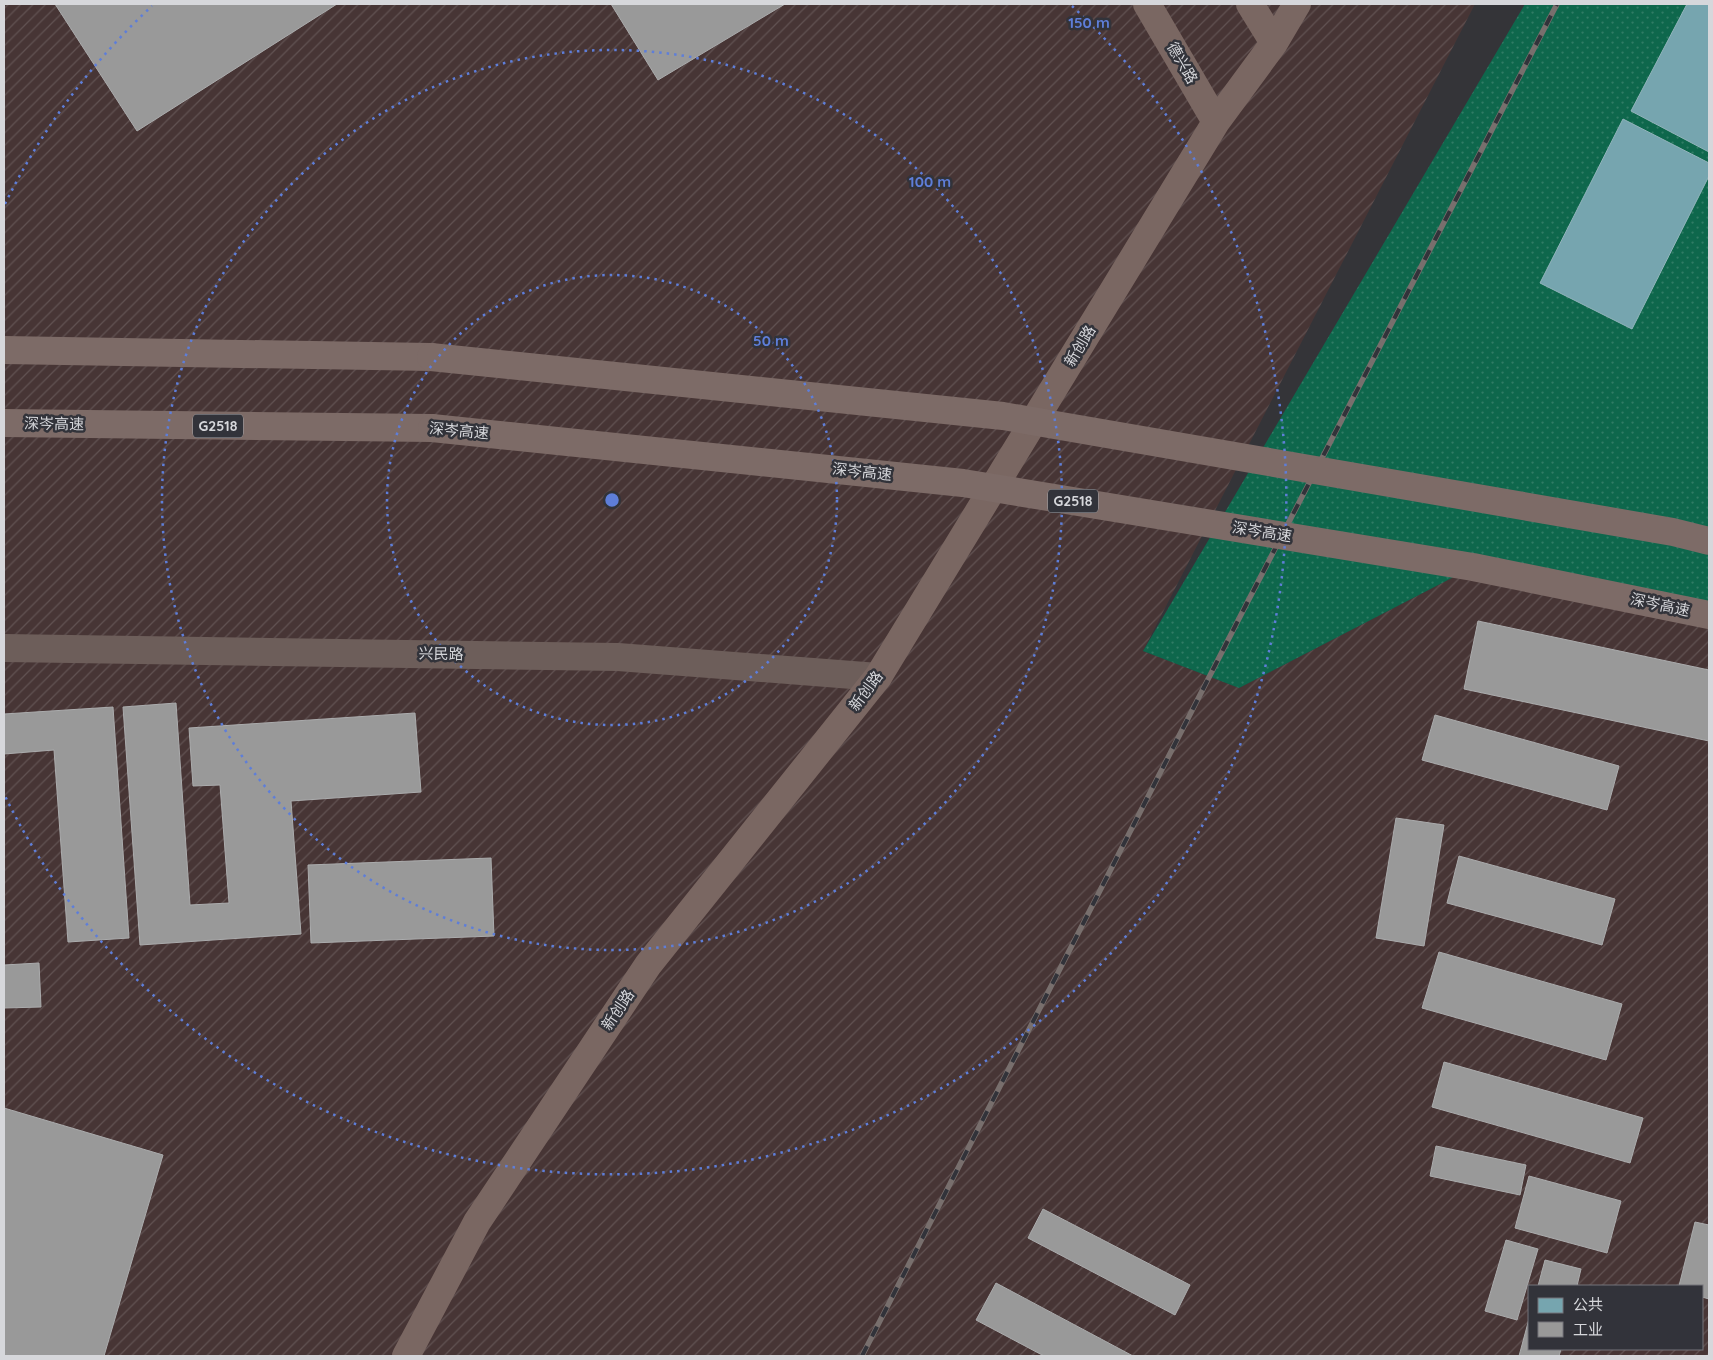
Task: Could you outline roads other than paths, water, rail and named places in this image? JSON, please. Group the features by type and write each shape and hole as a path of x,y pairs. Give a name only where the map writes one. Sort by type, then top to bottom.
{"highway":[{"path":"4,350 432,358 1003,416 1653,529 1709,541"},
{"name":"深岑高速","path":"4,423 432,428 963,483 1473,567 1709,615"}],"street":[{"name":"德兴路","path":"1147,4 1216,122"},
{"path":"1250,4 1274,43"},
{"name":"新创路","path":"406,1356 477,1222 648,965 878,677 1216,122 1274,43 1297,4"},
{"name":"兴民路","path":"4,648 618,657 878,677"}],"railway":[{"path":"862,1356 1247,603 1557,4"}]}
